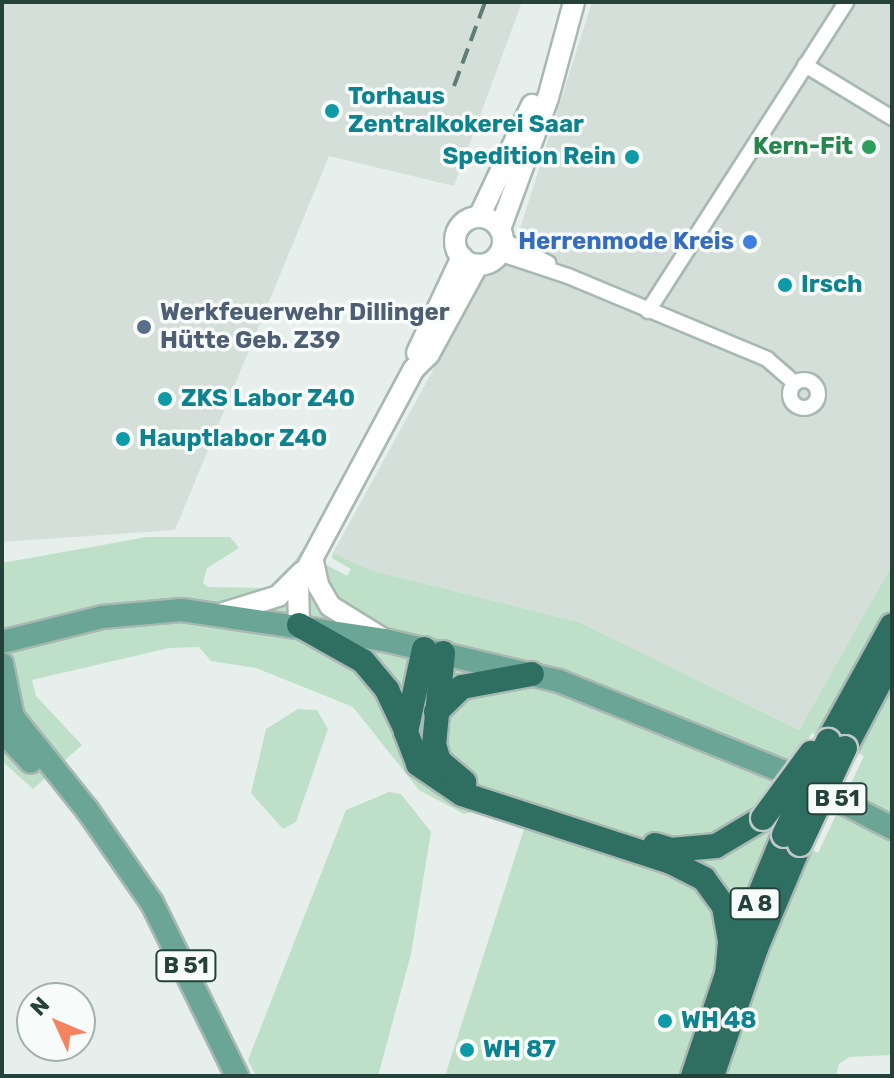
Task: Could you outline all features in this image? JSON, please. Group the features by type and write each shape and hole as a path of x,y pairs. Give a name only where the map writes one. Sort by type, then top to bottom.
{"highway":[{"path":"299,625 363,661 387,690 418,764 446,786 671,862 704,879 724,907 730,942 727,974"},
{"name":"A 8","path":"693,1076 727,974 792,840 845,707 892,625"},
{"path":"406,732 434,651"},
{"path":"434,651 434,744 448,772 554,814 671,850 716,846 763,818 832,743"},
{"name":"A 8","path":"832,743 892,659"},
{"path":"436,712 462,687 532,674"},
{"name":"A 8","path":"712,1076 792,840"}],"main road":[{"name":"B 51","path":"2,642 140,611 220,614 384,640 532,674 782,771 892,828"},
{"name":"B 51","path":"2,664 13,717 125,862 184,962 237,1075"},
{"name":"B 51","path":"2,731 125,862"}],"street":[{"path":"470,261 456,244 458,230 479,217 574,2"},
{"path":"648,311 846,2"},
{"path":"299,625 298,585 414,369 429,354 470,261 501,241 548,98 565,28"},
{"path":"805,65 892,118"},
{"path":"479,217 501,241 568,276 767,359 795,383"},
{"path":"220,614 278,596 313,561"},
{"path":"313,561 318,585 330,606 384,640"}],"shaded area":[{"path":"2,2 522,2 454,186 329,156 175,530 2,542"},
{"path":"592,2 892,2 892,565 799,730 579,622 370,570 333,553 485,275 507,259 517,238"}],"green space":[{"path":"147,537 230,537 239,548 207,568 203,583 208,587 268,588 283,579 301,551 347,576 351,569 332,558 333,553 370,570 579,622 799,730 892,565 892,1055 849,1057 839,1064 836,1076 445,1076 524,829 476,811 464,814 419,790 353,707 256,668 211,661 199,647 169,648 32,680 36,696 82,745 33,789 2,761 2,563","holes":["812,733 864,756 818,853 763,818 776,787"]},
{"path":"298,709 317,710 328,729 296,822 283,829 251,793 266,729"},
{"path":"389,792 401,794 431,832 411,954 378,1076 256,1076 248,1060 346,810"}],"railway":[{"path":"454,86 485,2"}],"place":[{"name":"Torhaus Zentralkokerei Saar","path":"332,111"},
{"name":"Kern-Fit","path":"869,147"},
{"name":"Spedition Rein","path":"632,157"},
{"name":"Herrenmode Kreis","path":"750,242"},
{"name":"Irsch","path":"785,285"},
{"name":"Werkfeuerwehr Dillinger Hütte Geb. Z39","path":"144,327"},
{"name":"ZKS Labor Z40","path":"165,399"},
{"name":"Hauptlabor Z40","path":"123,439"},
{"name":"WH 48","path":"665,1021"},
{"name":"WH 87","path":"467,1050"}]}
